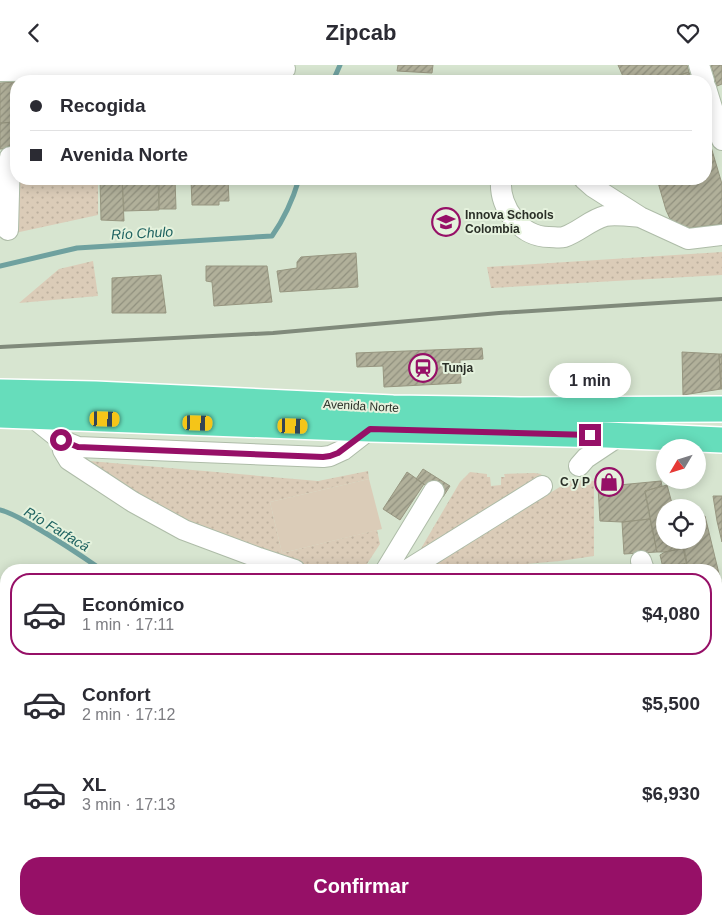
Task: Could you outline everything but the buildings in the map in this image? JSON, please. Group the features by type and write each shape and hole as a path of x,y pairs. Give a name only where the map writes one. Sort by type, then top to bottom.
{"main road":[{"name":"Avenida Norte","path":"0,392 95,394 403,408 520,410 722,409"},
{"name":"Avenida Norte","path":"0,415 722,440"}],"street":[{"path":"0,71 73,72 134,68 218,67 285,69"},
{"path":"712,108 722,140"},
{"path":"8,230 9,157"},
{"path":"501,185 505,205 517,223 528,233 542,237 563,237 606,215 640,217"},
{"path":"591,185 640,217 688,239 722,235"},
{"path":"31,416 61,440 78,447 217,453 330,456 343,450 370,429"},
{"path":"216,423 217,453"},
{"path":"579,466 586,458 619,436"},
{"path":"61,440 63,450 69,459 133,502 184,530 276,564"},
{"path":"417,564 542,486"},
{"path":"390,564 434,491"}],"shaded area":[{"path":"16,185 98,185 98,215 15,233"},
{"path":"722,252 722,275 491,288 487,267"},
{"path":"93,261 98,296 19,303 59,269"},
{"path":"78,460 318,481 368,471 369,479 270,502 282,553 377,530 380,544 367,564 289,564 223,543"},
{"path":"470,472 487,474 487,477 490,477 491,486 501,485 501,477 505,477 504,474 542,474 419,552 460,482"},
{"path":"369,479 382,529 282,553 270,502"},
{"path":"573,479 594,481 594,556 526,564 433,564"}],"waterway":[{"path":"336,75 340,65"},
{"name":"Río Chulo","path":"0,266 77,248 272,236 288,209 297,185"},
{"name":"Río Farfacá","path":"0,510 32,525 93,564"}],"railway":[{"path":"0,347 273,333 499,313 722,299"}],"place":[{"name":"Innova Schools Colombia","path":"446,222"},
{"name":"Tunja","path":"423,368"},
{"name":"C y P","path":"609,482"}],"route":[{"path":"61,440 78,447 323,457 338,453 370,429 590,435"}]}
